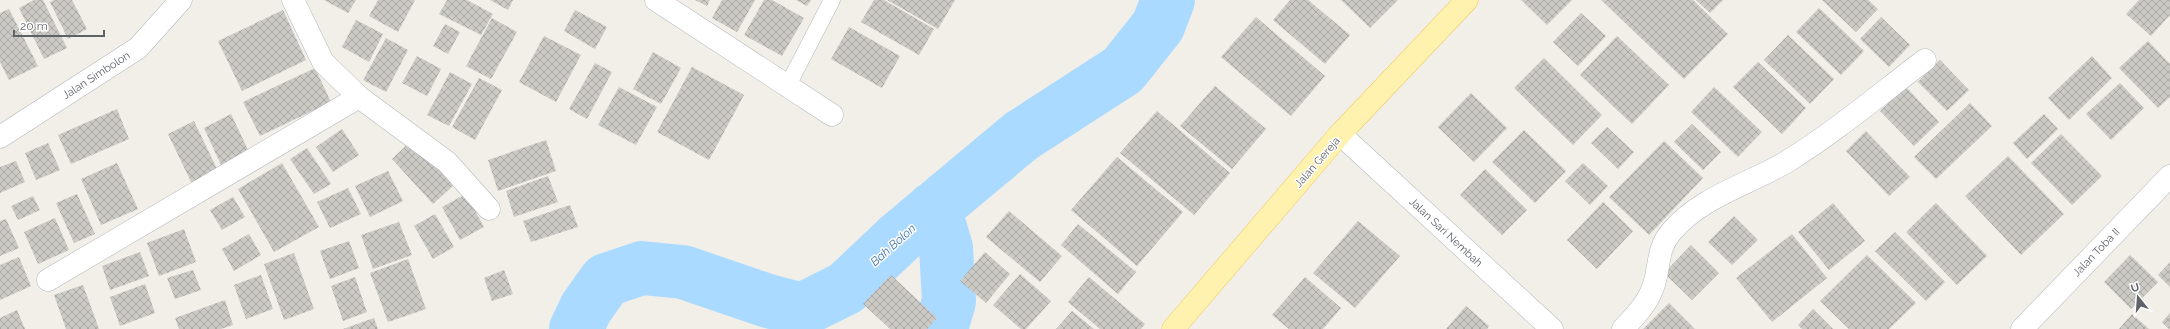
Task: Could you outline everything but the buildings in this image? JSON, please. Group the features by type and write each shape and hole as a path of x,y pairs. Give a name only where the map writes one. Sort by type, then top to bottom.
{"main road":[{"name":"Jalan Gereja","path":"1173,329 1340,134 1467,0"}],"street":[{"name":"Jalan Simbolon","path":"0,137 138,48 181,0"},
{"path":"293,0 323,62 359,97 447,162 489,209"},
{"path":"656,0 832,115"},
{"path":"1623,329 1645,303 1652,290 1659,252 1663,243 1671,231 1684,219 1710,201 1749,180 1770,171 1809,148 1925,60"},
{"path":"48,280 359,97"},
{"name":"Jalan Sari Nembah","path":"1340,134 1552,329"},
{"name":"Jalan Toba II","path":"2022,329 2170,176"}],"lane":[{"path":"787,87 832,0"}],"waterway":[{"name":"Bah Bolon","path":"576,329 586,308 606,280 642,268 683,272 765,300 802,310 846,288 900,237 1021,136 1123,70 1158,26 1168,0"},
{"path":"934,208 946,248 949,301 941,329"}]}
